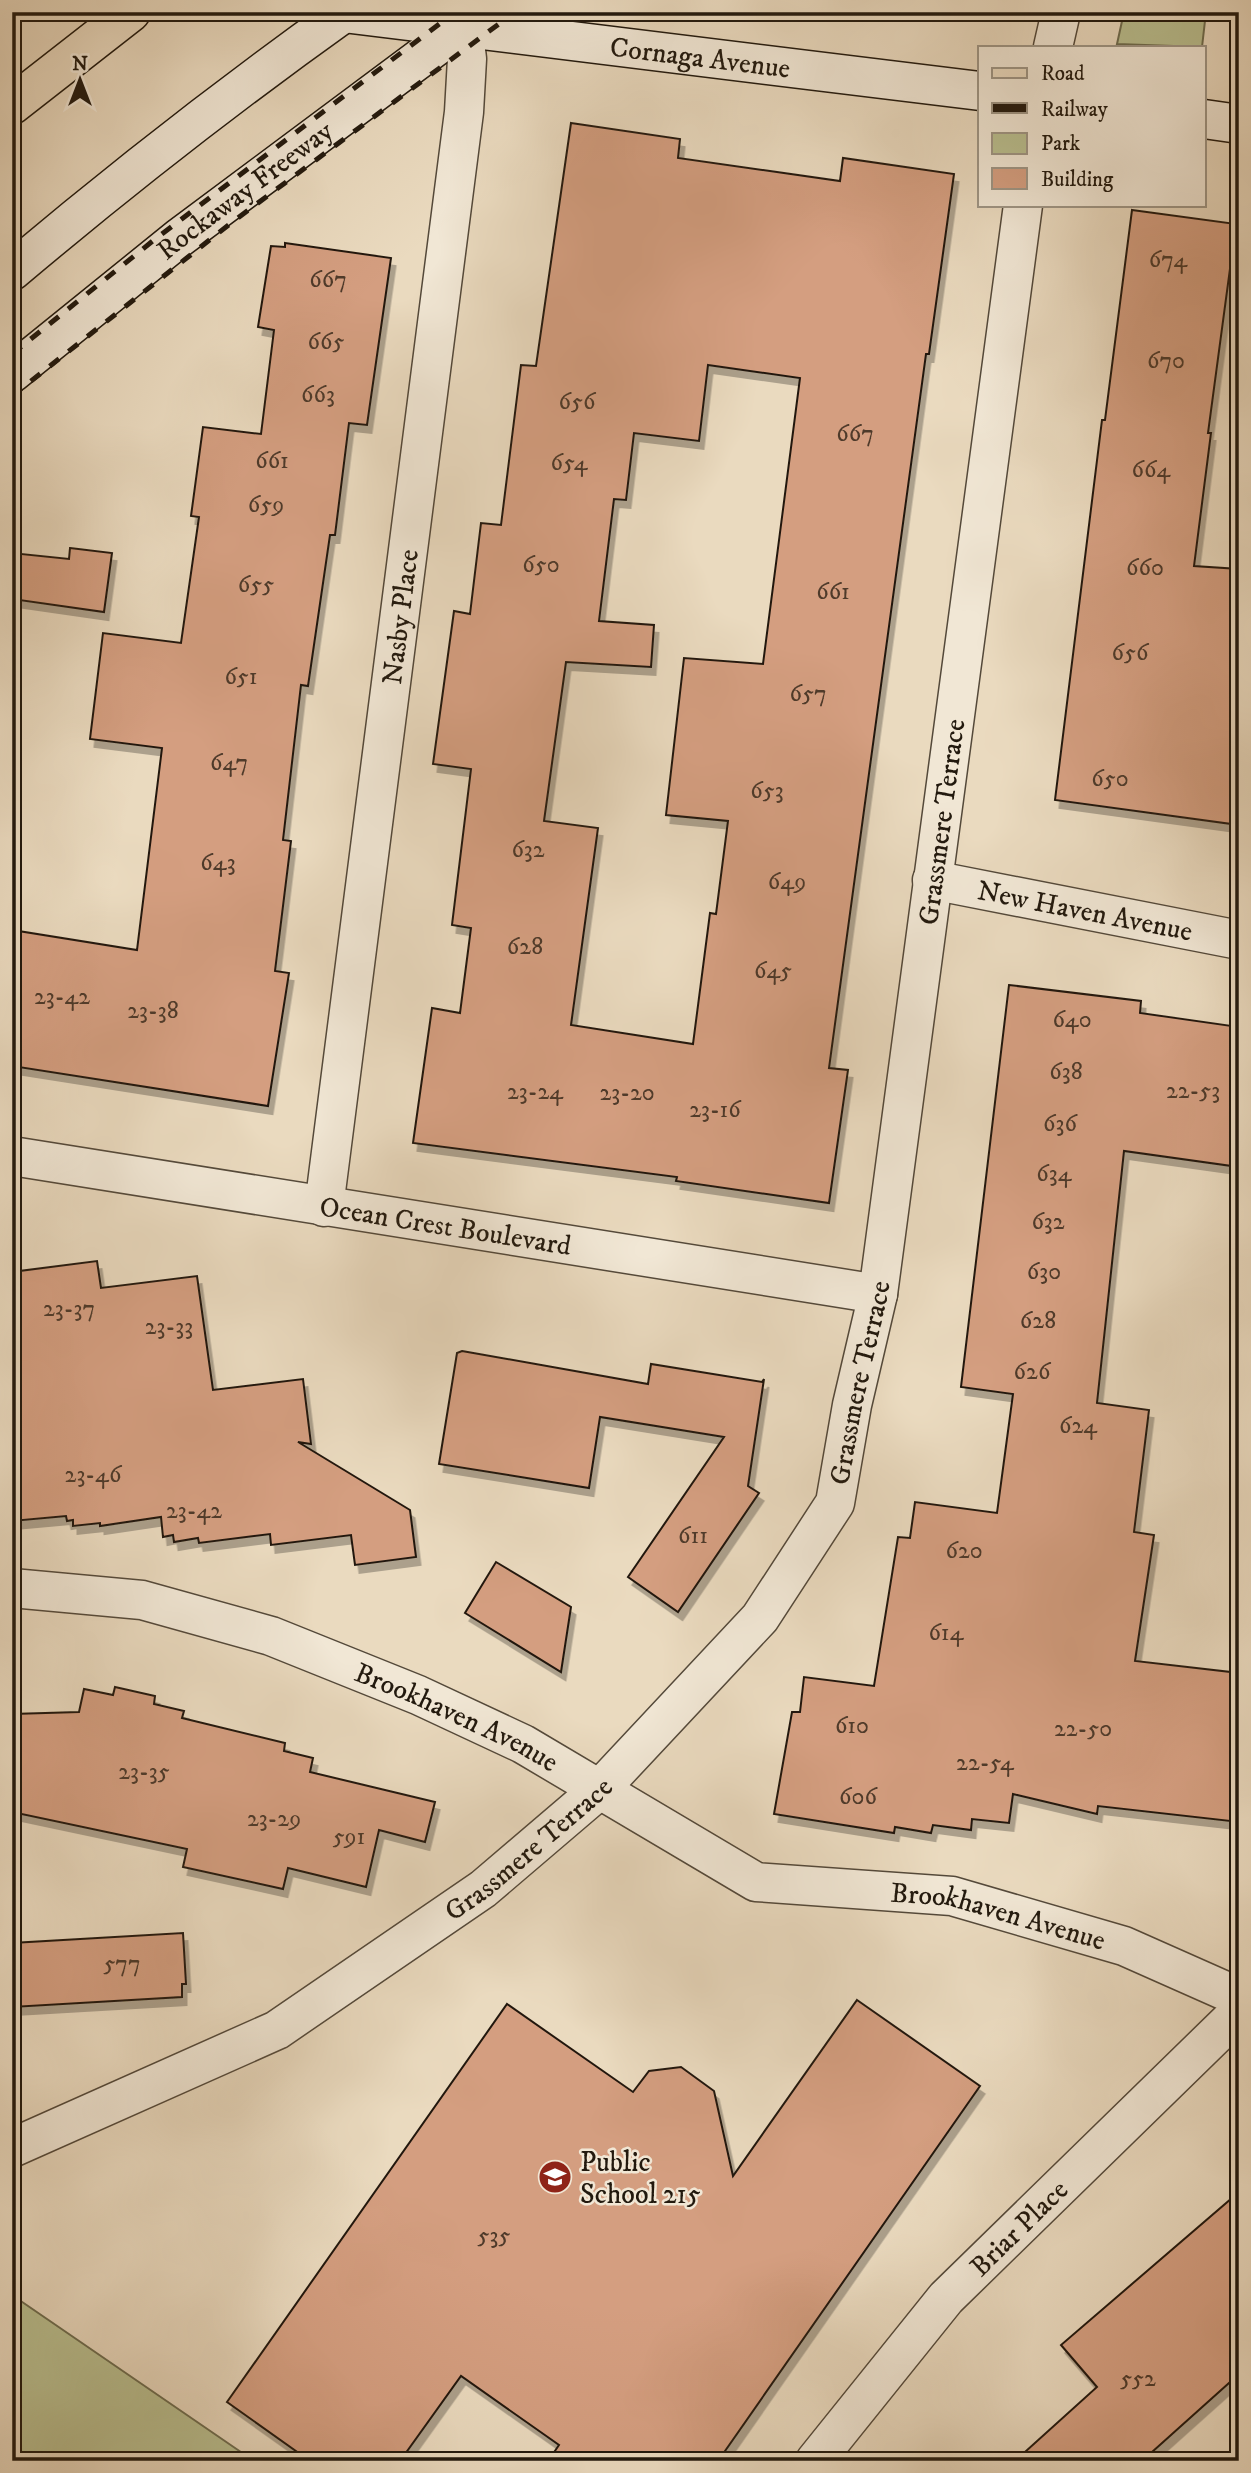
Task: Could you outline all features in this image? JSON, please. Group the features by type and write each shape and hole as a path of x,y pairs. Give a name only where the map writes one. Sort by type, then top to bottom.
{"main road":[{"path":"12,105 131,12"}],"street":[{"name":"Cornaga Avenue","path":"335,12 472,19 978,91"},
{"path":"1053,46 1061,12"},
{"path":"12,271 180,133 267,66 345,13"},
{"name":"Rockaway Freeway","path":"12,373 201,221 472,19"},
{"name":"Nasby Place","path":"324,1207 464,112 472,19"},
{"path":"1206,119 1239,124"},
{"name":"Grassmere Terrace","path":"12,2148 277,2030 484,1889 599,1790 760,1618 835,1503 852,1405 878,1294 1023,206"},
{"name":"New Haven Avenue","path":"932,880 1239,940"},
{"name":"Ocean Crest Boulevard","path":"12,1156 878,1294"},
{"name":"Brookhaven Avenue","path":"12,1588 142,1600 271,1636 418,1695 523,1744 755,1882 952,1896 1124,1946 1239,1997"},
{"name":"Briar Place","path":"815,2461 946,2298 1239,2012"}],"green space":[{"path":"1124,12 1206,12 1202,46 1117,44"},
{"path":"12,2295 254,2461 12,2461"}],"building":[{"path":"571,123 680,139 678,158 840,181 843,158 954,174 929,354 926,354 829,1068 848,1070 829,1203 676,1181 677,1177 413,1143 432,1008 460,1013 471,928 452,925 471,769 433,764 454,611 470,614 481,523 501,525 521,365 536,366","holes":["708,365 800,378 763,664 684,658 666,815 728,821 716,914 710,913 693,1044 571,1025 598,828 544,821 566,662 651,667 654,625 599,621 614,499 626,500 634,433 699,441"]},
{"path":"1132,210 1236,224 1208,433 1211,433 1194,566 1239,569 1239,825 1055,800 1102,420 1105,420"},
{"path":"285,243 391,258 367,425 349,423 335,535 330,535 308,686 301,685 283,840 291,841 275,971 289,973 268,1106 12,1066 12,930 137,950 162,748 90,739 103,633 181,643 199,517 191,516 203,427 261,434 274,330 258,327 271,246 285,247"},
{"path":"70,548 112,553 104,612 12,599 12,553 69,559"},
{"path":"1009,985 1141,1001 1140,1013 1239,1027 1239,1167 1124,1151 1097,1403 1149,1410 1134,1532 1154,1535 1135,1661 1239,1673 1239,1822 1098,1806 1097,1814 1013,1794 1009,1823 972,1819 971,1830 933,1825 931,1833 895,1827 894,1833 774,1814 792,1712 800,1712 804,1677 874,1686 898,1537 910,1538 915,1502 997,1513 1013,1394 961,1387"},
{"path":"97,1261 101,1288 197,1276 213,1390 303,1379 311,1444 298,1442 410,1510 416,1557 355,1565 351,1535 271,1545 270,1534 199,1543 198,1538 174,1542 173,1535 163,1537 161,1517 100,1526 100,1523 73,1526 73,1520 67,1521 66,1516 12,1521 12,1272"},
{"path":"462,1351 648,1384 651,1364 762,1382 764,1379 748,1486 759,1493 678,1612 628,1577 724,1437 600,1417 589,1488 439,1464 457,1353"},
{"path":"496,1562 571,1607 561,1672 465,1613"},
{"path":"115,1687 155,1696 154,1704 184,1711 182,1718 285,1743 284,1751 313,1758 310,1772 435,1802 425,1842 379,1830 366,1887 288,1868 283,1889 183,1867 187,1849 12,1812 12,1714 79,1712 84,1689 113,1695"},
{"path":"183,1933 186,1984 182,1984 182,1997 12,2007 12,1943"},
{"path":"857,2000 980,2086 718,2461 548,2461 559,2445 461,2376 400,2461 310,2461 227,2402 507,2004 633,2092 649,2071 681,2067 714,2091 733,2176"},
{"path":"1239,2192 1239,2374 1142,2461 1015,2461 1097,2387 1061,2345"}],"railway":[{"path":"12,354 154,240 455,12"},
{"path":"12,396 231,223 515,12"}],"place":[{"name":"Public School 215","path":"555,2177"}]}
